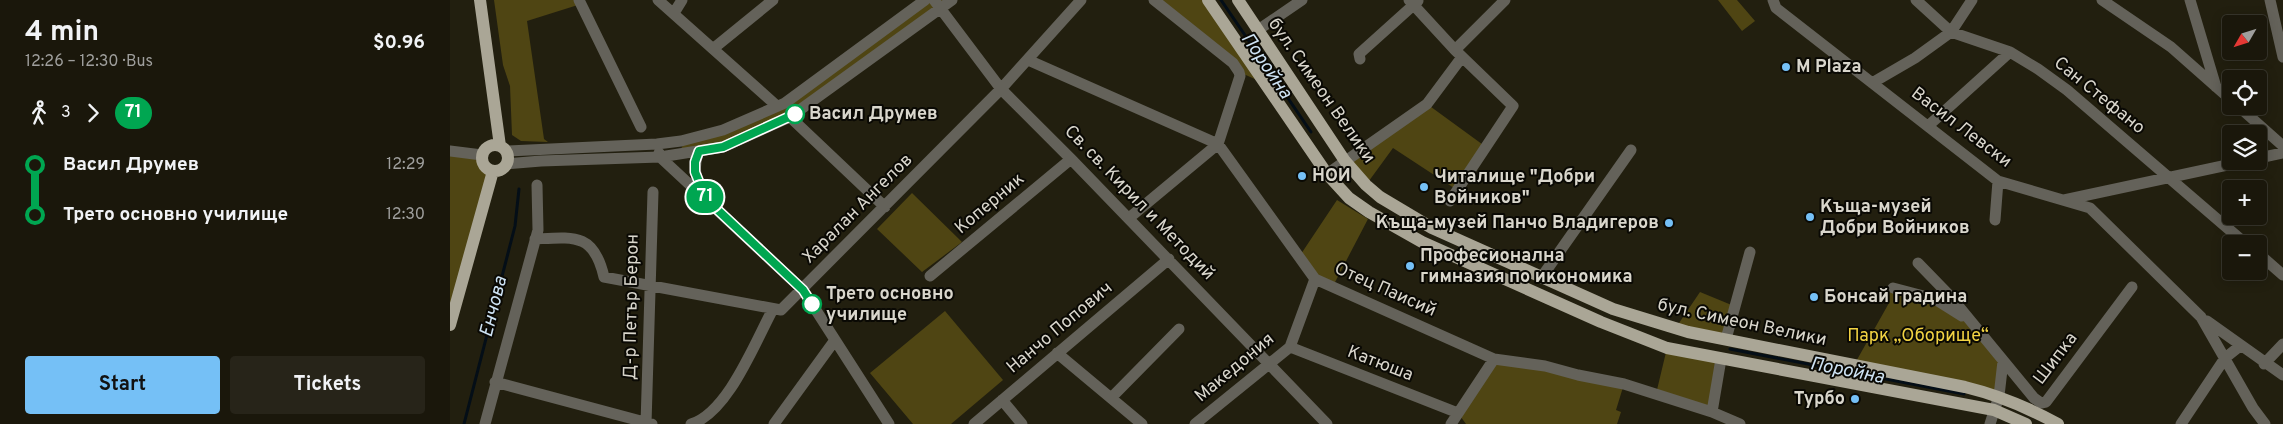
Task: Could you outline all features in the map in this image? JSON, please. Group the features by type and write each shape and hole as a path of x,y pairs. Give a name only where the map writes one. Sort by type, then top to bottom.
{"main road":[{"path":"480,0 501,152 501,170 493,171 484,166 482,156 485,149 501,152"},
{"name":"бул. Симеон Велики","path":"1208,0 1327,174 1349,198 1362,208 1422,242 1601,322 1667,348 1994,410 2026,424"},
{"name":"бул. Симеон Велики","path":"1238,0 1346,160 1366,185 1380,197 1432,228 1541,278 1622,312 1675,329 1999,396 2030,409 2058,424"},
{"path":"450,325 493,171"}],"street":[{"path":"579,0 641,126"},
{"path":"658,0 777,106"},
{"path":"674,13 682,0"},
{"path":"714,48 774,0"},
{"path":"501,152 657,144 680,141 723,130 784,103 925,0"},
{"path":"501,152 540,161 660,158 723,147 790,117 938,4 952,0"},
{"name":"Харалан Ангелов","path":"773,308 781,310 803,290 1028,60 1081,0"},
{"path":"1129,218 1218,144 1239,72 1233,64 1154,0"},
{"path":"1258,30 1302,0"},
{"path":"1327,174 1427,104 1459,54 1505,0"},
{"name":"Сан Стефано","path":"1916,0 1951,32 2010,52 2067,90 2236,235"},
{"path":"1872,83 1914,58 1951,32 1972,0"},
{"path":"2102,0 2171,47 2222,92"},
{"path":"2190,0 2216,87"},
{"path":"2270,0 2283,57"},
{"name":"Васил Левски","path":"1773,1 1776,8 1998,181 2090,208 2201,317 2253,408 2266,424"},
{"path":"1360,58 1359,54 1414,2 1459,54 1514,106 1450,201"},
{"name":"Св. св. Кирил и Методий","path":"938,4 1000,89 1129,218 1327,424"},
{"path":"1928,126 2010,52"},
{"path":"1028,60 1218,144"},
{"path":"2248,115 2283,146"},
{"path":"790,117 885,207"},
{"path":"657,144 660,158 803,290 889,424"},
{"name":"Отец Паисий","path":"1218,144 1316,279 1494,358 1545,366 1624,384 1712,412 1740,424"},
{"path":"1541,278 1631,150"},
{"path":"450,151 482,156"},
{"path":"699,151 695,162 695,172 706,199"},
{"path":"2267,156 2283,153"},
{"name":"Коперник","path":"930,276 1071,159"},
{"path":"2063,200 2222,166"},
{"path":"1995,220 1998,181"},
{"path":"485,424 538,230 537,185"},
{"name":"Д-р Петър Берон","path":"649,424 649,285 653,192"},
{"path":"535,239 571,238 585,242 594,249 601,263 604,277 773,308 726,393 713,410 699,422 691,424"},
{"path":"1726,339 1750,252"},
{"name":"Нанчо Попович","path":"974,424 1169,259"},
{"path":"2267,261 2283,275"},
{"path":"1918,263 2003,361 1999,396 1990,424"},
{"name":"Македония","path":"1194,424 1290,347 1316,279"},
{"path":"1893,288 1935,299 1970,321"},
{"name":"Шипка","path":"2003,361 2034,398 2041,403 2046,402 2132,288"},
{"path":"2201,317 2264,364 2283,375"},
{"path":"1112,397 1179,329"},
{"path":"774,424 835,340"},
{"path":"2264,364 2283,344"},
{"path":"2181,424 2226,358 2240,346"},
{"name":"Катюша","path":"1290,347 1458,413"},
{"path":"1056,353 1112,397 1142,424"},
{"path":"1451,424 1494,358"},
{"path":"1712,412 1721,359"},
{"path":"495,382 649,424"},
{"path":"1002,400 1022,424"}],"green space":[{"path":"494,0 579,0 581,4 527,21 544,139 548,142 521,141 512,135 510,86 503,65"},
{"path":"925,0 952,0 790,117 723,147 681,149 683,145 785,103"},
{"path":"1154,0 1202,0 1257,80 1239,72"},
{"path":"1718,0 1737,0 1755,21 1742,31"},
{"path":"1427,104 1486,147 1457,190 1393,148 1366,185 1345,161"},
{"path":"450,151 482,155 484,166 493,171 450,325"},
{"path":"912,193 962,242 922,272 877,229"},
{"path":"1337,200 1368,219 1333,286 1315,279 1299,257"},
{"name":"Парк „Оборище“","path":"1888,289 1908,291 1970,321 2003,361 1999,396 1854,365 1889,303"},
{"path":"1700,292 1734,306 1726,339 1675,329"},
{"path":"945,311 1003,380 951,424 913,424 870,373"},
{"path":"1667,348 1721,359 1712,412 1656,394"},
{"path":"1494,359 1624,384 1616,410 1621,412 1617,424 1466,424 1458,413"}],"waterway":[{"name":"Поройна","path":"1221,0 1311,132"},
{"name":"Енчова","path":"464,424 515,226 519,189"},
{"name":"Поройна","path":"1730,349 1964,394"}],"bus line":[{"name":"71","path":"795,114 723,147 699,151 695,162 695,172 697,181 706,199 803,290 812,304"}],"place":[{"name":"M Plaza","path":"1786,67"},
{"name":"Васил Друмев","path":"795,114"},
{"name":"НОИ","path":"1302,176"},
{"name":"Читалище \"Добри Войников\"","path":"1424,187"},
{"name":"Къща-музей Добри Войников","path":"1810,217"},
{"name":"Къща-музей Панчо Владигеров","path":"1669,223"},
{"name":"Професионална гимназия по икономика","path":"1410,266"},
{"name":"Бонсай градина","path":"1814,297"},
{"name":"Трето основно училище","path":"812,304"},
{"name":"Турбо","path":"1855,399"}]}
